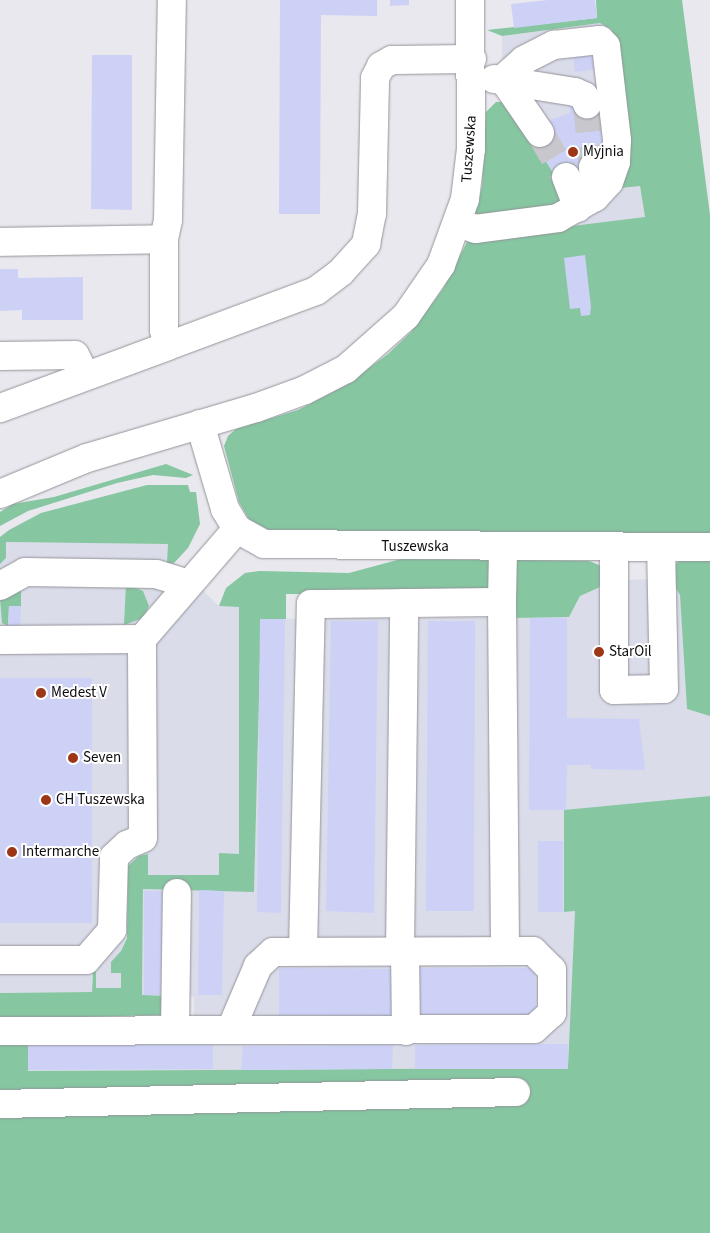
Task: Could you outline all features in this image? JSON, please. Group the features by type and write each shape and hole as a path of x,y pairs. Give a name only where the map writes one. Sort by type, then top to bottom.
{"street":[{"path":"168,346 164,330 164,239 168,220 172,0"},
{"name":"Tuszewska","path":"0,494 87,458 305,390 359,359 406,316 422,296 441,265 458,223 469,172 472,69 470,0"},
{"path":"458,223 475,229 558,218 587,202 609,182 616,162 617,140 608,57 606,46 600,40 554,45 524,60 503,79"},
{"path":"0,408 316,291 341,272 366,244 372,214 375,78 381,66 392,60 472,69 503,79 575,92 584,96 587,104"},
{"path":"503,79 540,133"},
{"path":"587,202 593,167"},
{"path":"566,176 587,202"},
{"path":"0,242 164,239"},
{"path":"0,356 75,355 85,375"},
{"path":"0,960 86,960 112,930 114,857 127,845 143,838 142,639 237,529 225,509 200,424"},
{"name":"Tuszewska","path":"237,529 252,539 274,546 710,547"},
{"path":"614,547 614,690 664,689 661,547"},
{"path":"503,548 505,951"},
{"path":"0,586 25,572 156,574 188,584"},
{"path":"303,951 311,604 502,602"},
{"path":"404,603 403,951 406,1030"},
{"path":"2,638 142,639"},
{"path":"175,1030 176,893"},
{"path":"0,1031 534,1029 552,1013 552,970 533,952 274,952 258,966 231,1029"},
{"path":"0,1104 516,1092"}],"shaded area":[{"path":"600,23 611,29 616,39 622,188 640,186 645,218 476,238 558,181 532,138 502,102 502,36"},
{"path":"5,542 168,544 168,563 174,563 219,606 239,607 239,854 219,875 147,875 121,951 121,988 96,988 96,973 93,972 92,992 0,993 0,564 6,558"},
{"path":"671,579 680,595 687,709 710,716 710,796 569,810 564,912 575,911 569,1068 28,1071 28,1042 194,1041 194,996 142,995 143,889 254,891 261,619 569,617 580,596 607,580"}],"green space":[{"path":"596,0 682,0 710,215 710,537 281,533 259,528 250,521 239,502 224,446 228,436 236,429 298,410 346,385 388,354 411,332 443,289 467,242 476,238 645,217 640,186 621,188 627,133 616,39 611,29 600,23 502,36 487,30 597,18"},
{"path":"496,102 502,102 532,138 558,181 566,206 485,222 475,214 482,187 486,112"},
{"path":"166,464 193,475 186,478 153,475 117,483 28,511 0,526 0,512 13,504 54,497"},
{"path":"147,485 188,485 190,492 196,492 200,524 188,548 174,563 167,563 168,544 6,542 6,558 0,564 0,537 9,530 41,513"},
{"path":"401,559 490,560 495,589 484,595 286,594 286,619 261,619 254,892 143,889 142,995 170,996 162,1015 0,1019 0,993 92,992 93,972 96,972 96,988 121,988 121,973 111,973 111,962 121,951 127,938 128,866 139,856 148,854 148,875 219,875 219,853 239,854 239,607 219,606 226,588 245,573 259,571 349,573"},
{"path":"518,560 589,561 604,567 607,580 598,588 580,596 569,617 514,618 509,566"},
{"path":"679,561 710,561 710,716 687,709 680,595 671,579 674,566"},
{"path":"126,584 143,591 149,606 143,618 124,625"},
{"path":"21,587 21,606 9,606 8,626 2,623 0,598"},
{"path":"710,796 710,1233 0,1233 0,1118 28,1117 28,1090 0,1093 0,1043 28,1042 28,1071 568,1068 575,911 564,912 564,810"}],"building":[{"path":"280,0 377,0 377,16 321,15 320,214 279,214"},
{"path":"390,0 409,0 409,5 390,6"},
{"path":"548,0 595,0 597,18 514,28 511,4"},
{"path":"593,29 598,69 575,72 570,32"},
{"path":"92,55 132,55 132,210 91,209"},
{"name":"Myjnia","path":"600,103 607,166 578,168 558,181 532,138 547,121 570,113 569,105"},
{"path":"585,255 591,307 590,315 581,316 580,308 570,309 564,258"},
{"path":"0,269 18,269 18,278 83,277 83,320 22,320 22,310 0,311"},
{"path":"9,606 21,606 20,626 8,626"},
{"path":"530,618 567,618 567,718 639,719 645,770 591,769 591,765 567,765 566,810 529,810"},
{"path":"260,619 285,619 281,913 257,912"},
{"path":"331,621 378,621 374,913 326,911"},
{"path":"428,621 475,621 474,911 426,911"},
{"name":"CH Tuszewska","path":"0,678 92,678 92,923 0,923"},
{"path":"538,841 563,841 563,912 538,912"},
{"path":"199,890 224,891 222,995 198,995"},
{"path":"144,891 168,891 168,995 144,995"},
{"path":"279,968 396,969 396,1016 279,1015"},
{"path":"419,968 535,968 536,1015 419,1016"},
{"path":"568,1044 568,1069 415,1069 415,1045"},
{"path":"28,1045 213,1045 213,1069 28,1070"},
{"path":"393,1045 392,1069 241,1070 243,1046"}],"tunnel":[{"path":"587,104 593,167"},
{"path":"540,133 566,177"}],"place":[{"name":"Myjnia","path":"573,152"},
{"name":"StarOil","path":"599,652"},
{"name":"Medest V","path":"41,693"},
{"name":"Seven","path":"73,758"},
{"name":"CH Tuszewska","path":"46,800"},
{"name":"Intermarche","path":"12,852"}]}
